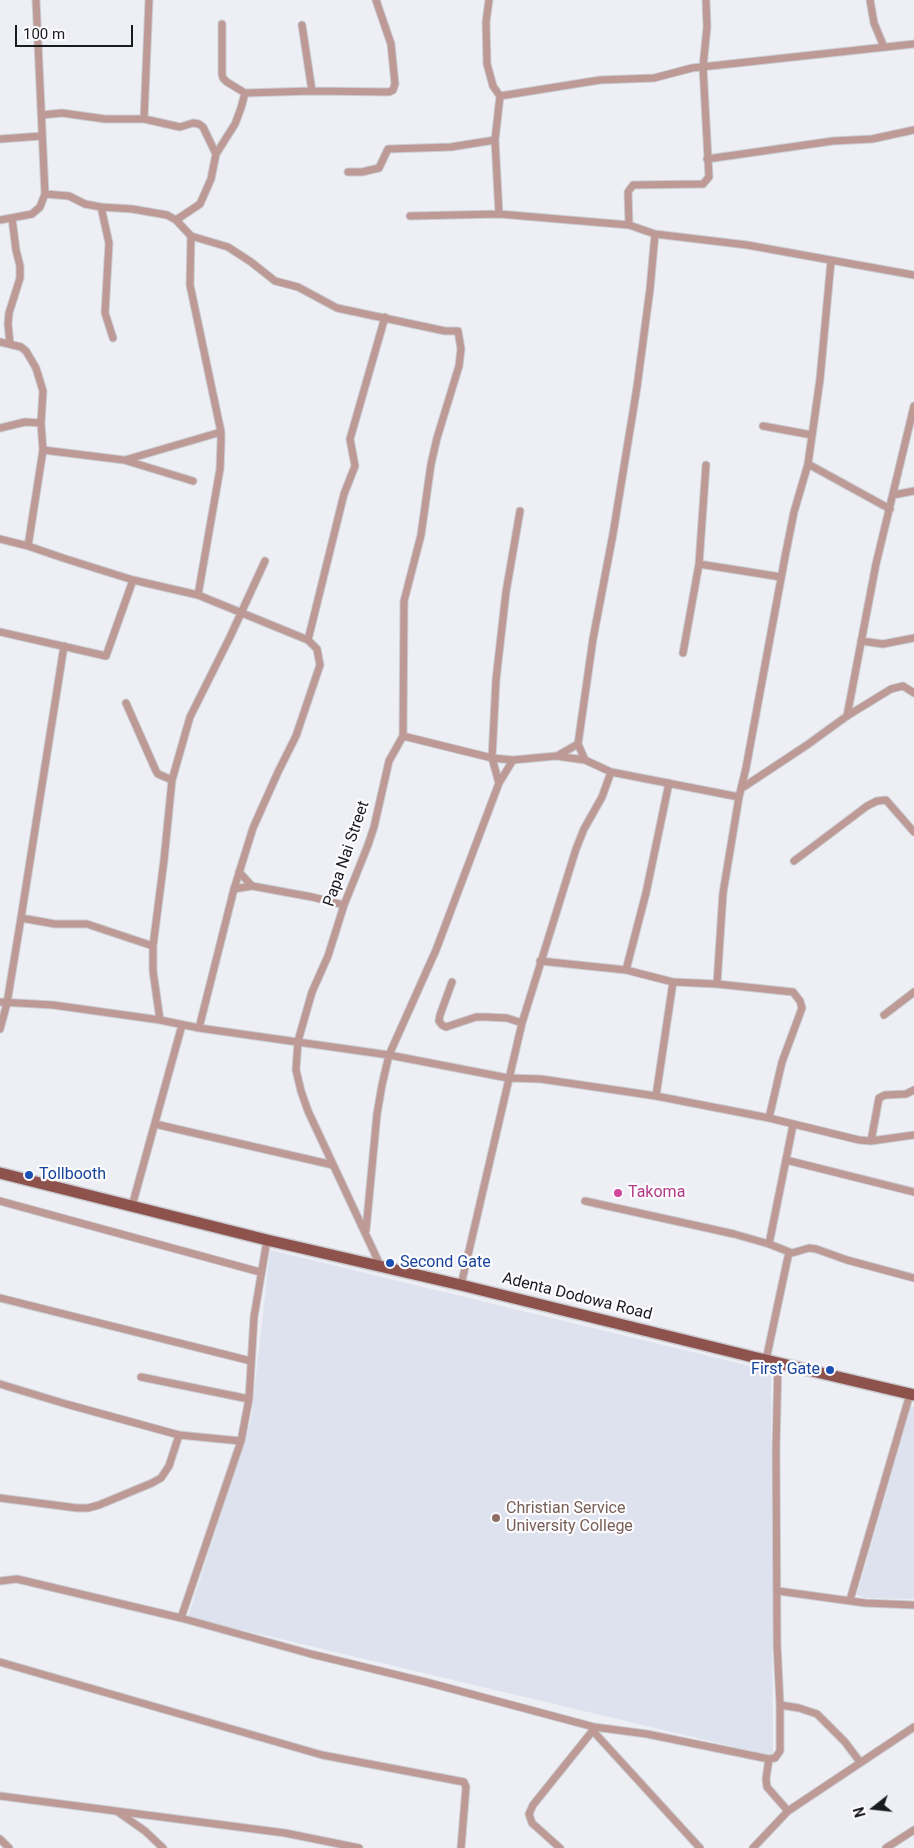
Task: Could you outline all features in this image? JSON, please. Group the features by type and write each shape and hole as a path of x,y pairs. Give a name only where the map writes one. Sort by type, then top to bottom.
{"main road":[{"name":"Adenta Dodowa Road","path":"0,1173 267,1240 461,1284 912,1395"}],"street":[{"path":"0,220 32,214 40,207 45,194 36,0"},
{"path":"144,119 149,0"},
{"path":"222,24 223,78 226,82 245,93 312,91 384,93 393,90 395,84 391,44 376,0"},
{"path":"490,0 486,22 487,64 492,86 500,96 495,140 500,214"},
{"path":"629,225 628,192 630,187 635,184 704,184 709,177 703,67 706,0"},
{"path":"870,0 874,23 884,47"},
{"path":"302,25 312,91"},
{"path":"500,96 608,80 654,78 692,68 914,44"},
{"path":"176,220 200,204 211,179 216,154 235,124 245,93"},
{"path":"42,115 62,113 105,119 144,119 180,126 193,122 203,127 216,154"},
{"path":"708,159 833,141 872,139 914,130"},
{"path":"0,139 42,136"},
{"path":"348,172 362,172 379,168 388,149 451,147 495,140"},
{"path":"45,194 68,196 85,204 101,207 132,209 167,215 176,220 192,236 228,247 275,281 298,287 337,308 385,317 350,438 355,466 344,494 308,640"},
{"path":"101,207 109,243 105,313 113,338"},
{"path":"410,216 500,214 629,225 655,234 747,245 914,276"},
{"path":"10,344 8,319 20,278 19,256 16,250 12,218"},
{"path":"585,760 578,744 593,638 613,534 637,387 655,234"},
{"path":"192,236 190,285 220,432 220,469 198,595"},
{"path":"717,984 724,884 794,512 808,464 824,345 832,261"},
{"name":"Papa Nai Street","path":"381,1267 301,1091 296,1070 298,1041 307,1006 328,956 344,905 374,827 389,761 403,736 404,601 422,535 431,464 437,438 459,366 458,331 445,331 385,317"},
{"path":"0,342 21,347 26,351 36,368 43,391 41,423 43,450 28,546"},
{"path":"847,716 876,564 914,406"},
{"path":"0,428 25,422 41,423"},
{"path":"763,426 812,436"},
{"path":"124,460 220,432"},
{"path":"43,450 124,460 193,481"},
{"path":"808,464 890,509"},
{"path":"683,653 699,564 706,465"},
{"path":"893,495 914,491"},
{"path":"499,783 492,758 496,680 505,602 520,511"},
{"path":"0,539 28,546 133,580 198,595 308,640 317,649 320,665 296,736 253,828 234,888 198,1028"},
{"path":"160,1020 153,971 153,946 172,780 190,717 265,561"},
{"path":"699,564 781,577"},
{"path":"0,632 107,656 133,580"},
{"path":"861,641 883,644 914,638"},
{"path":"0,1029 3,1003 21,918 64,646"},
{"path":"742,788 847,716 897,686 903,686 914,693"},
{"path":"126,703 156,771 172,780"},
{"path":"403,736 492,758 514,760 556,756 585,760 610,772 739,798"},
{"path":"556,756 578,744"},
{"path":"365,1233 374,1134 389,1055 436,950 499,783 514,760"},
{"path":"461,1284 522,1022 576,849 584,829 602,797 610,772"},
{"path":"626,970 646,893 668,783"},
{"path":"794,861 867,806 877,801 886,800 913,829"},
{"path":"239,872 252,886"},
{"path":"234,888 252,886 344,905"},
{"path":"21,918 55,924 87,924 153,946"},
{"path":"540,961 626,970 672,982 717,984 792,992 800,1001 802,1008 782,1062 768,1118"},
{"path":"452,982 440,1015 442,1025 446,1027 476,1017 508,1018 522,1022"},
{"path":"656,1096 672,982"},
{"path":"884,1015 914,992"},
{"path":"3,1003 53,1005 160,1020 198,1028 389,1055 508,1078 541,1079 656,1096 871,1141 914,1135"},
{"path":"132,1206 182,1025"},
{"path":"871,1141 879,1098 885,1095 906,1094 914,1090"},
{"path":"155,1124 333,1165"},
{"path":"768,1244 793,1125"},
{"path":"786,1160 914,1192"},
{"path":"0,1201 260,1272"},
{"path":"585,1201 704,1227 768,1244 789,1252 810,1248 816,1249 847,1260 914,1278"},
{"path":"181,1618 241,1441 249,1399 254,1317 260,1272 267,1240"},
{"path":"766,1360 789,1252"},
{"path":"0,1298 251,1361"},
{"path":"0,1579 17,1579 181,1618 310,1654 426,1682 594,1729 647,1734 775,1758 780,1751 777,1644 776,1448 778,1363"},
{"path":"141,1377 249,1399"},
{"path":"0,1384 179,1435 241,1441"},
{"path":"850,1600 912,1395"},
{"path":"0,1498 88,1508 152,1484 161,1478 169,1466 179,1435"},
{"path":"778,1591 865,1603 914,1605"},
{"path":"0,1662 322,1755 464,1782 466,1787 461,1848"},
{"path":"780,1705 799,1708 817,1714 845,1742 860,1762"},
{"path":"753,1848 788,1811 914,1727"},
{"path":"560,1848 532,1822 529,1814 533,1805 594,1729"},
{"path":"594,1729 700,1848"},
{"path":"769,1758 767,1786 788,1811"},
{"path":"0,1796 285,1833 359,1848"},
{"path":"118,1812 145,1831 162,1848"},
{"path":"145,1831 150,1816"},
{"path":"886,1848 914,1830"},
{"path":"0,1839 10,1848"}],"shaded area":[{"name":"Christian Service University College","path":"270,1250 771,1371 773,1756 188,1617 251,1420"},
{"path":"911,1406 914,1407 914,1599 866,1598 857,1595"}],"place":[{"name":"Tollbooth","path":"29,1175"},
{"name":"Takoma","path":"618,1193"},
{"name":"Second Gate","path":"390,1263"},
{"name":"First Gate","path":"830,1370"},
{"name":"Christian Service University College","path":"496,1518"}]}
